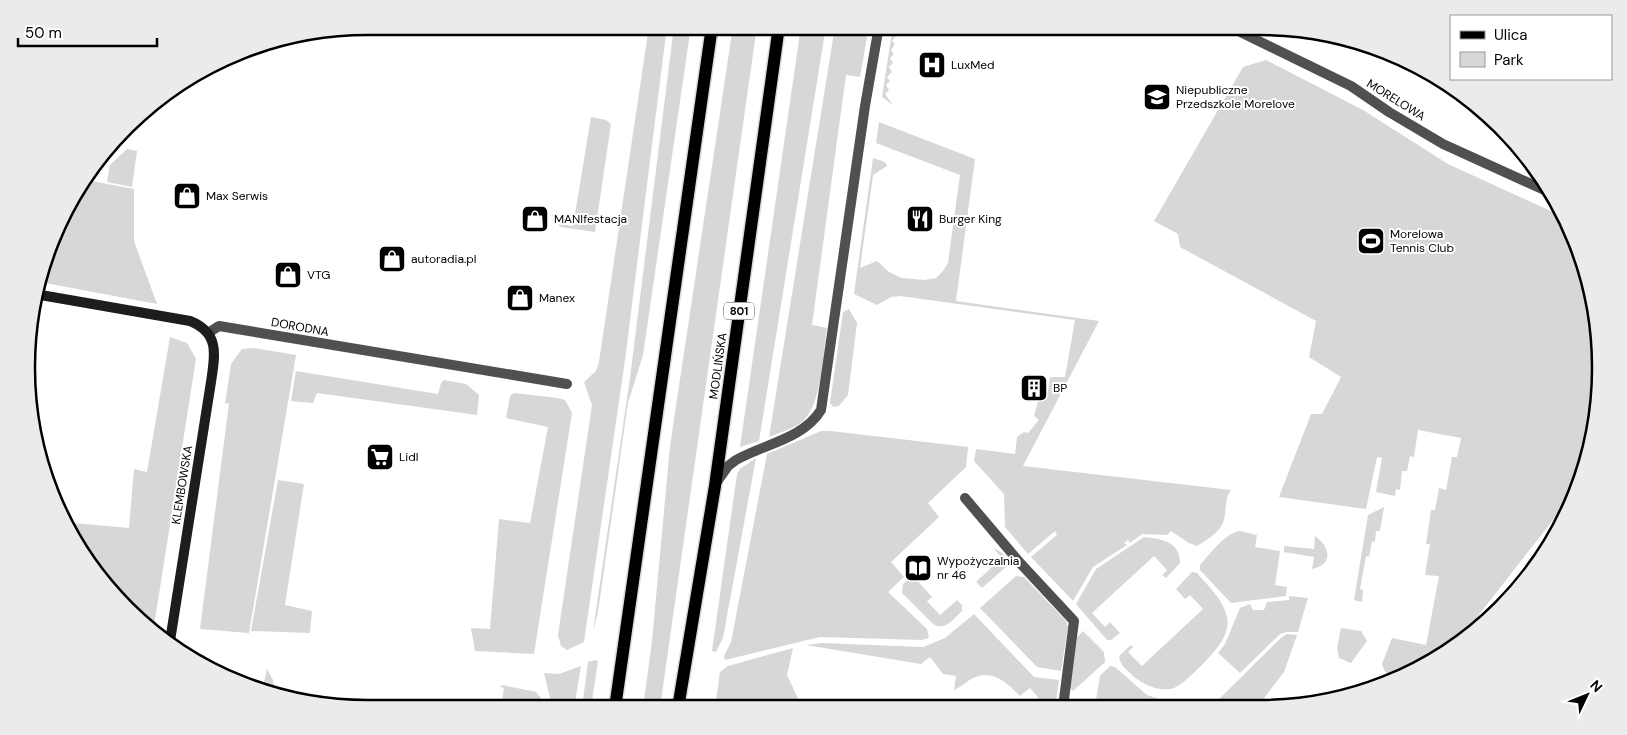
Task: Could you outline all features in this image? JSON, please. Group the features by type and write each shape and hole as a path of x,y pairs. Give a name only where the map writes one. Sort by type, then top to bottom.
{"main road":[{"path":"616,700 711,35"},
{"name":"MODLIŃSKA","path":"679,700 715,486 778,35"}],"street":[{"path":"715,486 728,466 736,460 796,433 816,418 823,405 865,106 877,35"},
{"name":"MORELOWA","path":"1246,35 1351,86 1389,112 1443,144 1538,187"},
{"path":"43,295 190,321 199,324 208,333"},
{"name":"DORODNA","path":"208,333 219,326 567,384"},
{"name":"KLEMBOWSKA","path":"171,635 214,365 214,343 208,333"},
{"path":"965,498 1074,622 1063,700"}],"green space":[{"path":"648,35 666,35 625,360 584,642 567,650 561,646 558,635 592,405 584,382 596,371 599,362"},
{"path":"673,35 690,35 643,355 628,403 598,612 593,631 630,378"},
{"path":"732,35 756,35 661,700 644,700 652,641 670,446"},
{"path":"800,35 825,35 759,441 740,447"},
{"path":"834,35 867,35 860,77 846,75 812,325 827,328 818,390 815,402 804,420 792,428 769,437"},
{"path":"892,35 895,35 892,41 895,44 891,50 894,54 890,58 893,63 889,67 892,72 887,77 890,81 886,85 889,90 885,94 893,105 882,97"},
{"name":"Morelowa Tennis Club","path":"1266,60 1363,110 1448,164 1553,212 1567,240 1581,281 1586,303 1591,346 1592,368 1589,411 1581,454 1560,512 1474,621 1444,644 1407,666 1389,674 1385,672 1382,664 1392,638 1426,645 1439,576 1425,575 1430,544 1426,544 1431,510 1435,510 1439,488 1446,490 1452,457 1457,457 1461,438 1418,430 1414,457 1410,456 1407,471 1402,471 1400,490 1396,489 1395,496 1376,492 1382,458 1377,457 1366,509 1279,497 1311,414 1322,414 1341,377 1309,357 1316,321 1180,247 1178,234 1154,221 1243,67"},
{"path":"591,117 606,120 611,124 595,232 560,227 559,224 573,226"},
{"path":"879,122 975,159 956,301 1099,321 1023,466 1231,490 1227,498 1224,521 1220,528 1207,540 1197,546 1171,531 1167,535 1142,534 1130,543 1128,540 1124,543 1127,545 1093,567 1073,601 1031,557 1057,535 1055,531 1028,554 1005,527 1004,494 974,461 976,449 1015,454 1017,437 1024,432 1028,433 1039,420 1034,416 1039,398 1047,398 1050,377 1065,377 1075,320 900,296 891,297 877,305 854,294 873,158 885,162 887,166 873,175 860,268 877,261 889,272 902,278 924,280 936,278 948,263 960,175 876,143"},
{"path":"127,149 137,151 132,187 107,182 110,165"},
{"path":"92,181 134,189 134,241 157,304 46,283 69,220"},
{"path":"849,309 857,323 848,395 839,406 833,407 830,403 843,312"},
{"path":"170,337 187,343 196,359 155,622 132,603 104,570 74,523 129,528 134,469 147,472"},
{"path":"254,348 296,355 249,633 200,629 229,403 225,404 231,364 242,349"},
{"path":"296,371 438,394 441,383 444,380 466,384 479,395 477,415 317,393 313,403 291,401"},
{"path":"514,393 565,400 572,413 534,654 475,651 471,628 490,629 499,519 530,523 548,427 506,418 510,396"},
{"path":"821,431 968,447 966,467 928,503 939,517 891,562 904,577 888,592 927,629 929,638 922,640 820,637 725,660 724,656 731,642 767,454"},
{"path":"756,458 723,638 716,652 712,651 737,474 740,469"},
{"path":"278,480 304,484 285,605 312,611 310,633 251,631"},
{"path":"1384,507 1380,531 1376,531 1375,542 1372,541 1369,557 1366,556 1360,589 1363,590 1362,602 1354,600 1368,515"},
{"path":"1240,531 1257,535 1255,547 1280,551 1275,585 1287,587 1286,596 1231,603 1200,570 1200,565 1218,545 1229,536"},
{"path":"1315,536 1324,545 1327,555 1324,564 1319,567 1312,569 1314,557 1284,552 1284,546 1314,549"},
{"path":"1144,537 1168,542 1177,550 1180,563 1166,578 1162,575 1167,570 1154,556 1092,613 1105,627 1110,622 1120,633 1111,640 1107,640 1076,604 1096,569"},
{"path":"993,548 1003,554 1007,566 982,588 976,582 1002,558"},
{"path":"1192,572 1197,573 1222,604 1228,620 1225,634 1220,644 1208,658 1179,685 1169,689 1152,687 1132,675 1122,664 1119,656 1131,645 1133,647 1128,652 1142,666 1203,609 1190,595 1185,599 1176,589"},
{"path":"913,576 932,597 927,601 940,615 957,600 962,605 962,611 945,626 933,624 902,593 903,584"},
{"path":"1016,576 1024,577 1066,621 1068,627 1061,671 1037,667 980,608"},
{"path":"1289,596 1308,598 1298,632 1280,634 1240,673 1218,653 1225,644 1240,608 1250,604 1253,610 1264,610 1267,602 1289,600"},
{"path":"974,614 1034,677 1059,680 1056,700 1040,700 1030,688 1020,696 998,678 986,675 971,679 954,690 956,676 943,674 930,657 921,664 806,645 822,643 923,647 945,638"},
{"path":"1341,628 1361,631 1367,641 1351,663 1339,658 1337,648"},
{"path":"1083,631 1104,652 1105,662 1073,691 1070,688 1077,637"},
{"path":"1287,634 1297,635 1284,672 1263,700 1218,700"},
{"path":"793,648 787,675 799,700 716,700 720,672 728,666"},
{"path":"598,661 592,700 583,700 588,662"},
{"path":"581,666 575,700 550,700 544,673 559,674"},
{"path":"1110,666 1115,667 1147,695 1162,700 1096,700 1100,676"},
{"path":"267,669 273,680 274,687 264,683"},
{"path":"502,685 536,692 541,700 502,700 504,688 500,687"}],"place":[{"name":"LuxMed","path":"932,65"},
{"name":"Niepubliczne Przedszkole Morelove","path":"1157,97"},
{"name":"Max Serwis","path":"187,196"},
{"name":"MANIfestacja","path":"535,219"},
{"name":"Burger King","path":"920,219"},
{"name":"Morelowa Tennis Club","path":"1371,241"},
{"name":"autoradia.pl","path":"392,259"},
{"name":"VTG","path":"288,275"},
{"name":"Manex","path":"520,298"},
{"name":"BP","path":"1034,388"},
{"name":"Lidl","path":"380,457"},
{"name":"Wypożyczalnia nr 46","path":"918,568"}]}
